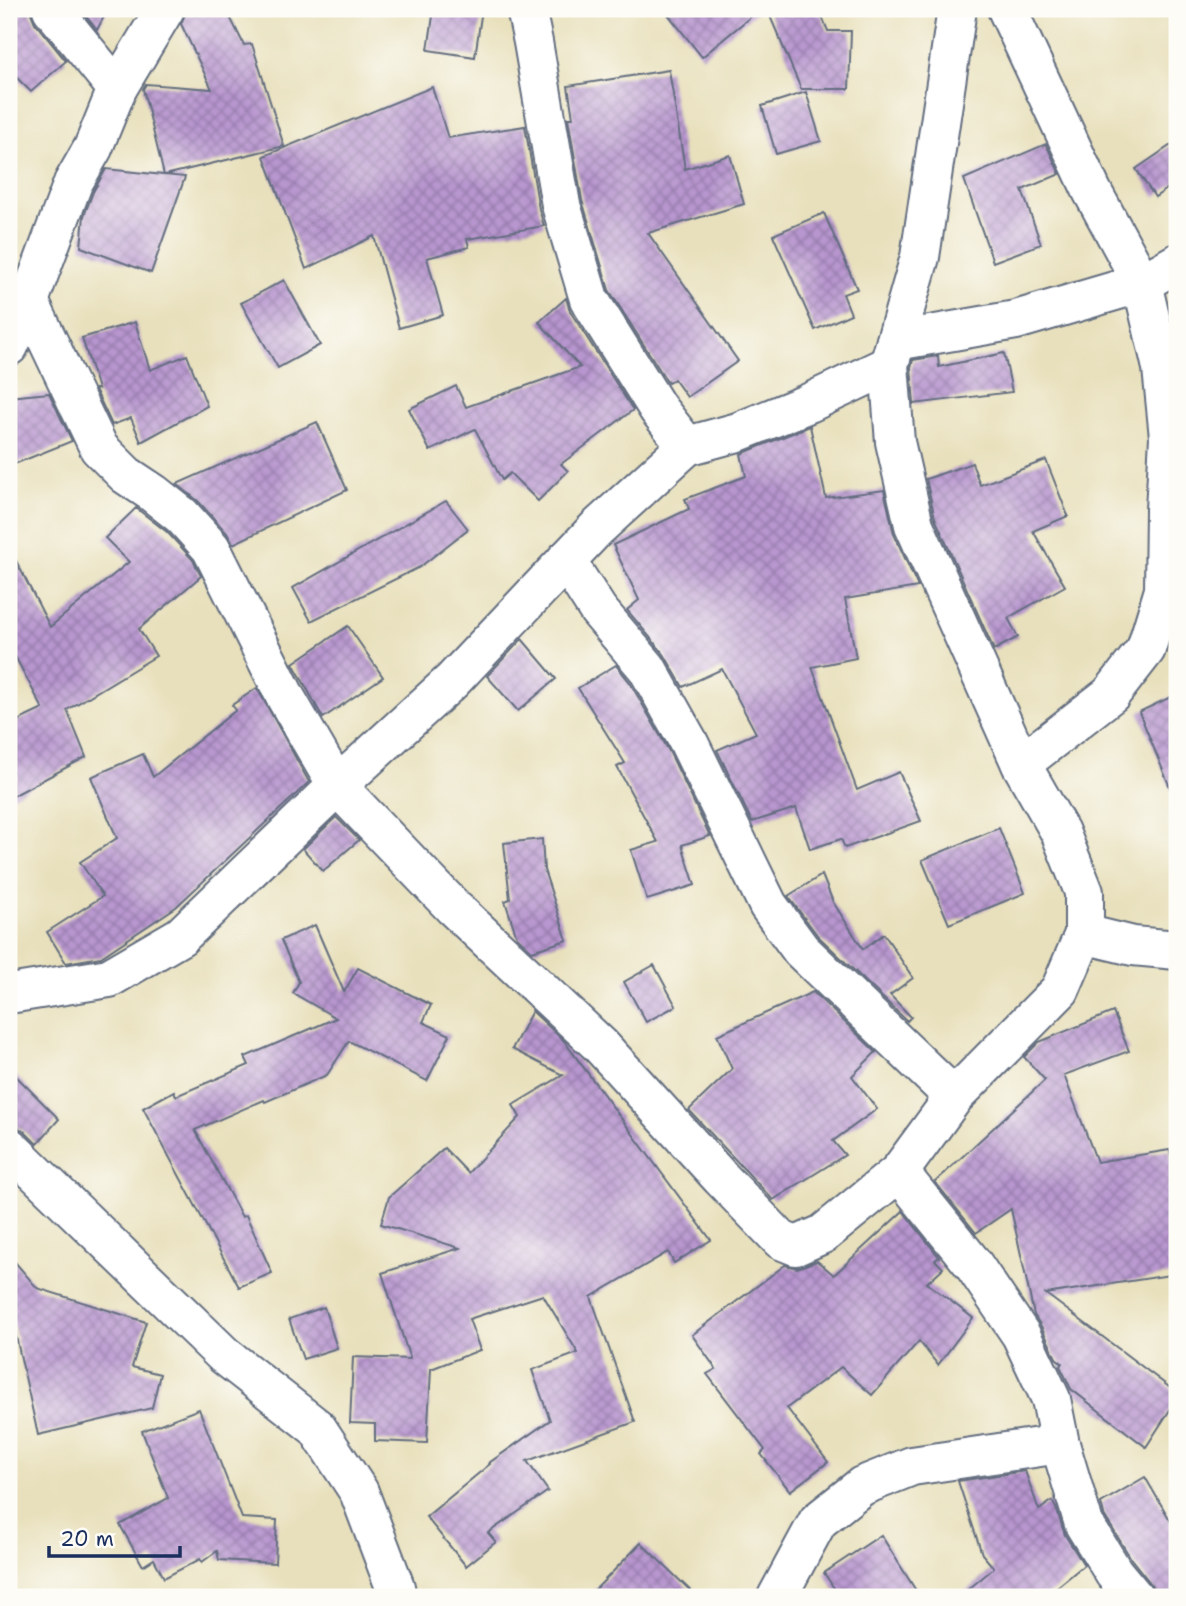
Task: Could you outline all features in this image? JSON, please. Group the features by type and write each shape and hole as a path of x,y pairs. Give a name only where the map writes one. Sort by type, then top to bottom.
{"street":[{"path":"52,9 117,89"},
{"path":"9,346 29,301 73,183 93,148 117,89 165,9"},
{"path":"526,9 561,205 589,299 658,409 687,446"},
{"path":"29,301 99,448 126,475 183,516 211,548 286,698 337,786 454,908 600,1045 781,1240 796,1246 823,1234 899,1172 954,1097 1060,990 1084,934 1084,892 1060,832 1021,764 914,526 895,442 893,353 920,257 957,9"},
{"path":"1007,9 1092,191 1142,283 1161,368 1168,437 1164,590 1146,649 1111,694 1021,764"},
{"path":"9,994 109,978 181,936 337,786 452,681 596,529 687,446 750,427 809,403 893,353 1142,283 1177,263"},
{"path":"566,560 598,610 647,668 688,741 768,905 801,950 954,1097"},
{"path":"1084,934 1133,946 1177,950"},
{"path":"9,1147 224,1355 317,1428 359,1492 396,1587 397,1597"},
{"path":"899,1172 973,1264 1021,1335 1051,1399 1060,1444 1084,1524 1114,1573 1134,1597"},
{"path":"777,1597 818,1521 863,1486 912,1466 1060,1444"}],"building":[{"path":"9,9 31,9 35,23 66,61 31,92 9,70"},
{"path":"80,9 108,9 97,30"},
{"path":"187,9 226,9 244,45 252,44 284,146 165,175 185,177 151,273 81,247 84,216 106,169 164,175 143,89 146,84 212,89 181,24"},
{"path":"434,9 482,9 475,57 428,50"},
{"path":"664,9 760,9 702,57"},
{"path":"767,9 819,9 828,31 851,31 849,89 801,89"},
{"path":"669,70 685,169 730,155 744,204 648,233 738,361 687,397 674,379 668,383 609,290 582,200 568,118 573,118 568,86"},
{"path":"432,87 448,138 525,126 544,226 467,239 469,247 427,258 443,315 399,328 374,236 306,269 264,156"},
{"path":"806,92 821,141 776,154 762,106"},
{"path":"1177,141 1177,182 1155,197 1136,169"},
{"path":"1046,144 1060,174 1022,190 1041,244 993,262 964,179"},
{"path":"824,213 857,289 843,294 851,314 815,330 773,235"},
{"path":"284,280 320,345 278,368 241,303"},
{"path":"566,298 570,311 633,410 561,464 568,471 538,501 510,473 502,480 475,429 430,451 409,409 456,386 466,407 580,367 539,322"},
{"path":"135,322 150,370 187,355 207,406 141,442 131,418 112,425 95,389 98,389 82,338"},
{"path":"1004,353 1012,392 914,404 911,367 913,360 938,356 939,367"},
{"path":"49,393 72,441 12,465 9,397"},
{"path":"317,422 347,490 233,544 227,533 198,501 177,484"},
{"path":"810,426 826,498 884,490 894,534 918,587 845,599 856,658 812,667 857,790 899,772 921,821 845,848 841,839 810,849 796,808 752,822 717,750 756,733 722,669 683,687 664,654 627,610 639,600 613,545 689,509 685,499 746,476 741,454"},
{"path":"1046,460 1068,516 1033,531 1065,586 1008,618 1018,637 994,650 935,518 926,479 972,463 980,485"},
{"path":"446,501 468,529 420,567 311,621 293,588"},
{"path":"136,508 167,532 193,560 201,576 139,629 156,656 67,710 86,757 9,798 9,725 43,709 9,645 9,547 50,627 129,562 105,538"},
{"path":"348,626 383,677 323,718 293,663"},
{"path":"522,639 556,679 518,711 487,676"},
{"path":"616,665 629,681 669,751 710,836 682,845 695,885 647,900 631,850 658,842 617,767 625,763 578,688"},
{"path":"257,688 309,782 176,907 101,957 66,963 47,932 103,896 80,862 117,838 91,777 143,754 153,777 236,710 232,705"},
{"path":"1177,694 1177,801 1176,802 1139,712"},
{"path":"336,817 359,840 323,871 303,849"},
{"path":"999,828 1025,893 949,924 922,860"},
{"path":"542,839 544,870 567,940 532,951 517,937 505,901 510,899 504,843"},
{"path":"822,875 833,902 863,949 884,934 913,978 890,995 911,1017 907,1021 818,936 788,896"},
{"path":"315,925 344,992 358,968 431,1005 423,1022 450,1035 427,1081 349,1041 327,1075 195,1130 242,1217 246,1215 272,1273 239,1287 143,1108 174,1091 176,1096 249,1065 245,1057 336,1018 293,993 299,982 281,940"},
{"path":"654,965 676,1006 646,1022 624,982"},
{"path":"813,992 876,1052 852,1076 877,1109 833,1141 845,1155 773,1200 689,1110 732,1069 717,1035"},
{"path":"532,1011 564,1041 711,1240 674,1263 668,1252 591,1297 635,1422 527,1461 548,1491 488,1533 496,1542 466,1566 426,1517 489,1463 550,1420 532,1370 578,1353 543,1295 469,1319 480,1350 431,1369 427,1443 375,1441 375,1424 350,1423 353,1357 410,1359 382,1273 460,1248 381,1224 389,1197 444,1148 468,1173 520,1117 513,1105 563,1075 512,1049"},
{"path":"1113,1012 1129,1051 1064,1075 1097,1162 1170,1150 1177,1201 1177,1274 1046,1294 1177,1393 1177,1399 1146,1447 1071,1389 1060,1366 1062,1363 1056,1358 1034,1315 1011,1209 976,1233 935,1182 1045,1080 1024,1057 1039,1042"},
{"path":"9,1069 59,1119 37,1144 24,1131 9,1126"},
{"path":"903,1211 939,1257 935,1260 943,1268 927,1283 973,1318 938,1365 919,1341 872,1395 841,1367 787,1408 828,1462 790,1491 761,1454 765,1450 707,1374 716,1369 692,1335 785,1265 797,1268 817,1261 834,1275"},
{"path":"9,1255 37,1288 146,1322 132,1367 160,1374 152,1408 38,1435 9,1305"},
{"path":"324,1307 337,1348 303,1359 289,1319"},
{"path":"199,1409 242,1518 277,1520 275,1563 219,1560 217,1551 202,1562 200,1559 164,1578 154,1559 143,1566 120,1525 168,1498 142,1431"},
{"path":"1025,1471 1039,1510 1052,1501 1065,1535 1084,1565 1045,1597 959,1597 994,1568 982,1554 958,1481"},
{"path":"1145,1477 1177,1532 1177,1597 1155,1597 1151,1584 1132,1560 1104,1515 1101,1503"},
{"path":"881,1535 920,1597 840,1597 824,1573"},
{"path":"641,1543 697,1597 588,1597"}]}
